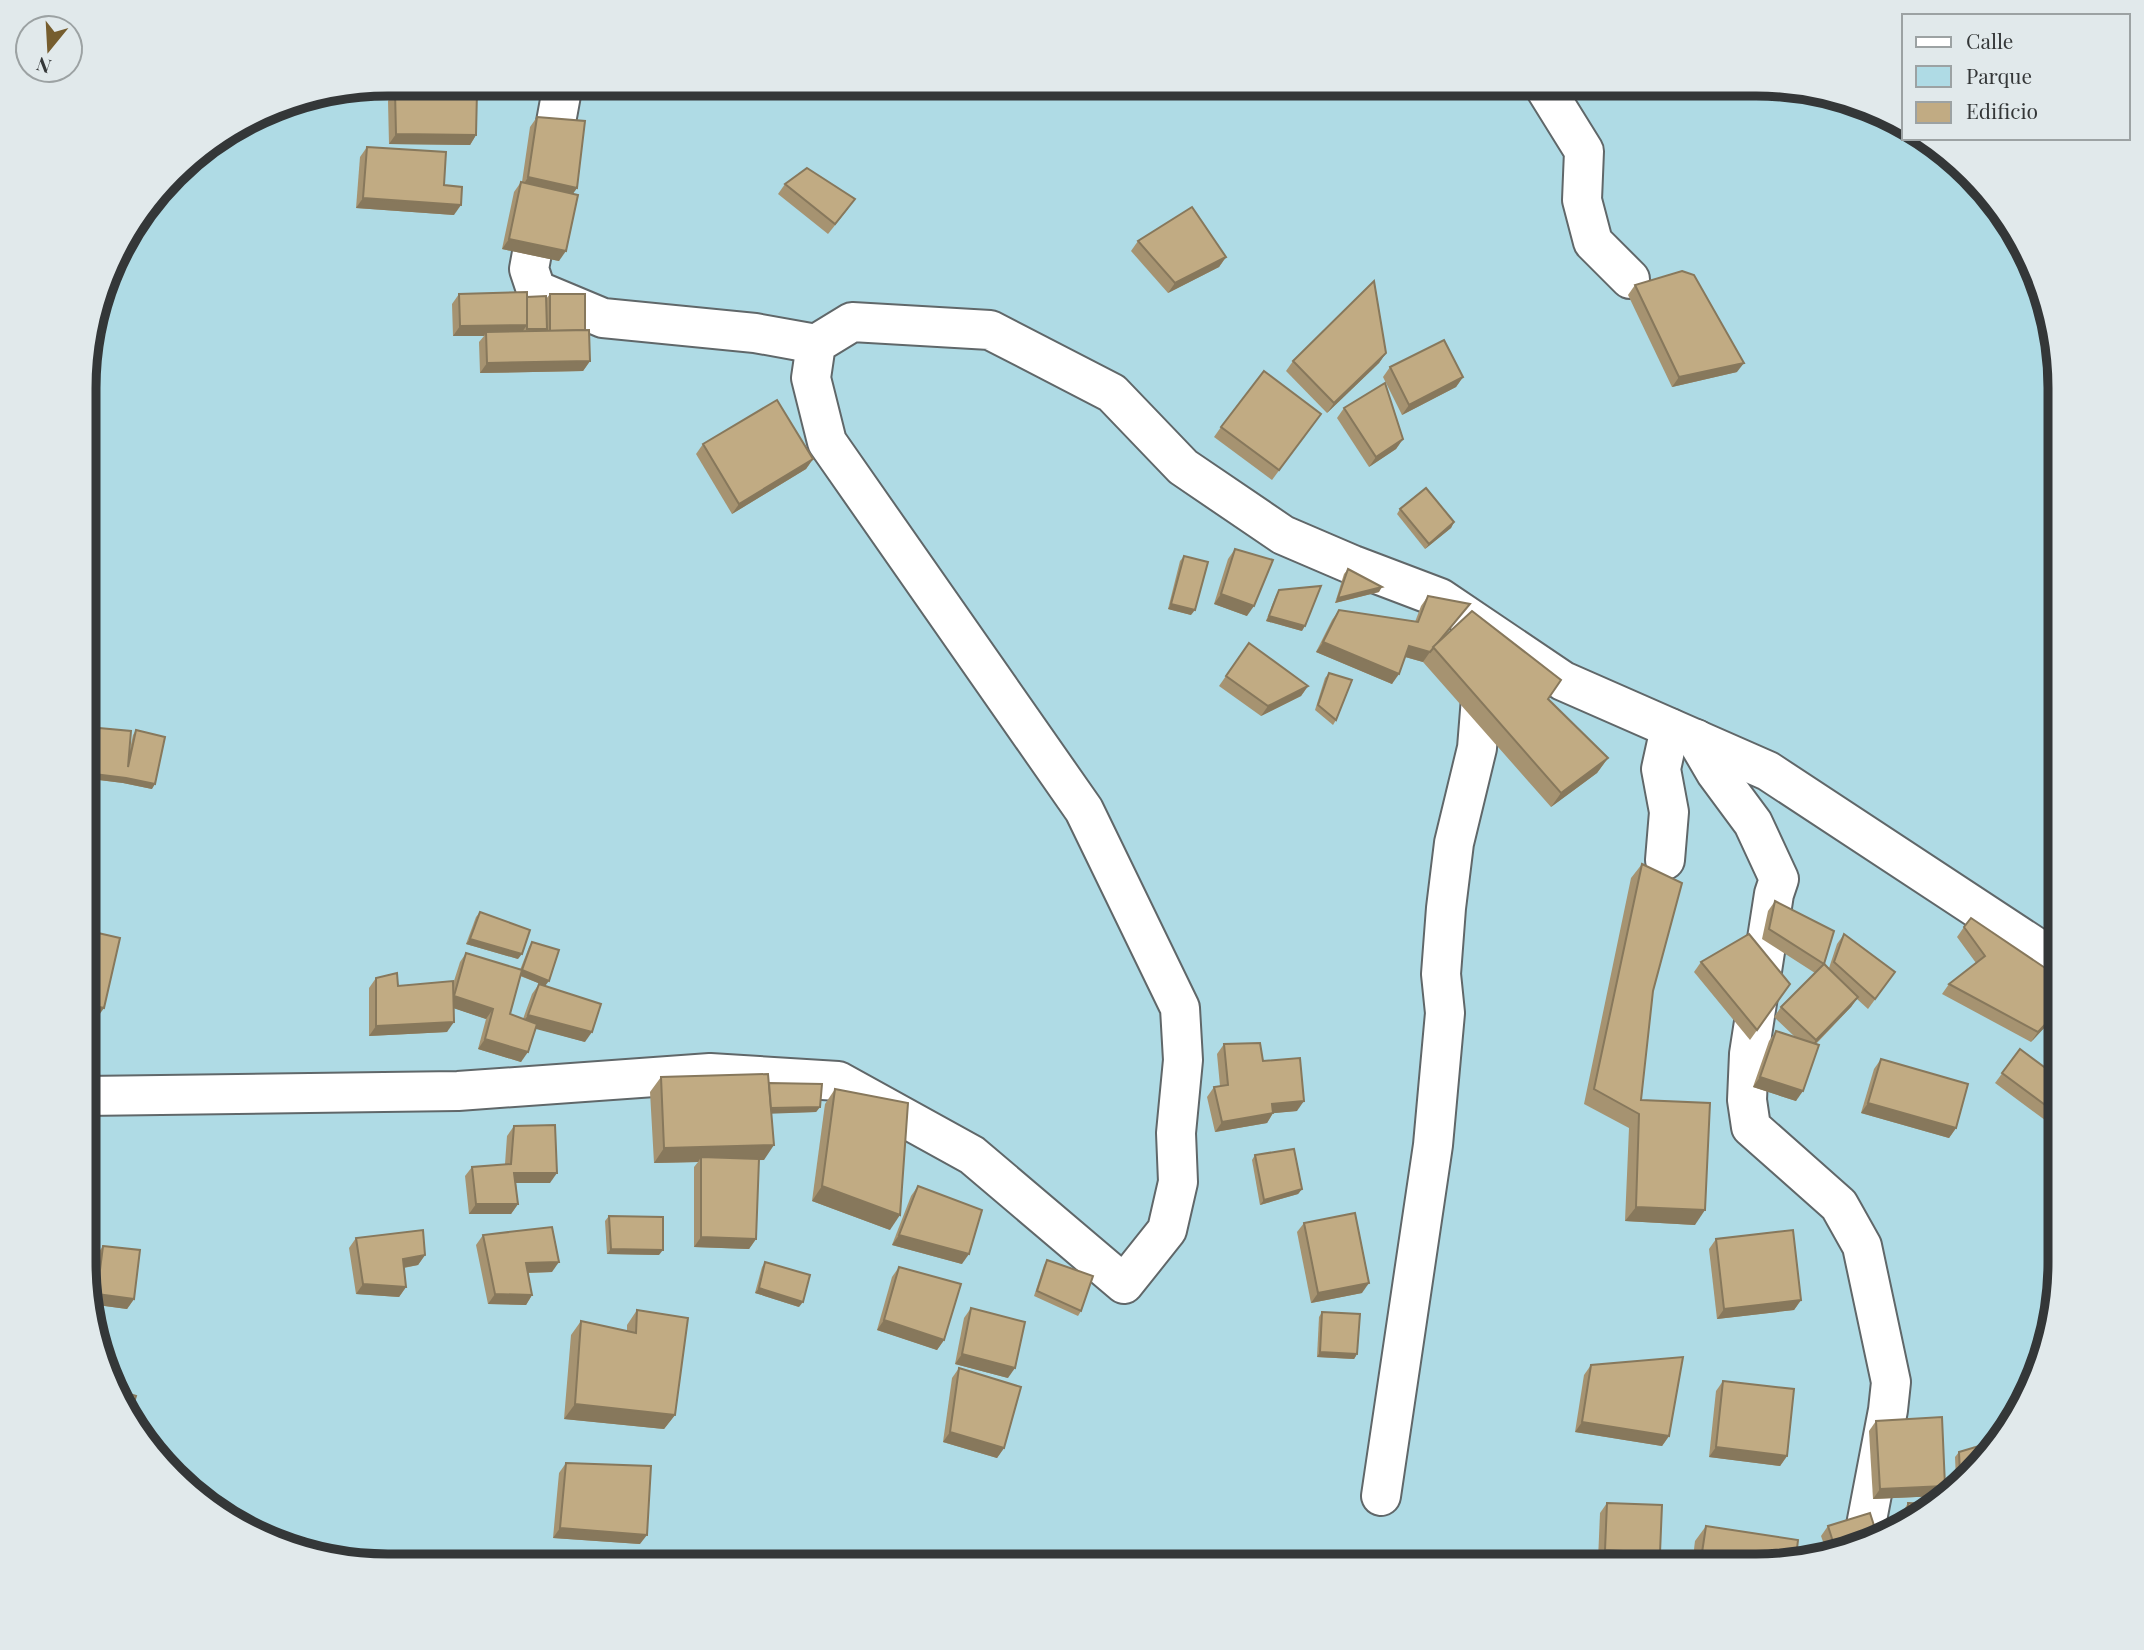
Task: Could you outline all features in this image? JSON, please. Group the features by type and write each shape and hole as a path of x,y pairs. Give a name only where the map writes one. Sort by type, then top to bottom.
{"street":[{"path":"561,96 529,269 536,290 603,318 755,333 816,344 852,322 990,330 1112,393 1182,467 1283,535 1440,598 1563,681 1768,771 2048,955"},
{"path":"1550,96 1584,151 1582,200 1593,242 1630,279"},
{"path":"96,1096 458,1091 710,1073 838,1081 972,1155 1124,1284 1167,1230 1178,1182 1176,1133 1183,1060 1180,1008 1084,810 827,442 811,378 816,344"},
{"path":"1381,1496 1433,1145 1445,1013 1441,974 1447,908 1454,844 1477,748 1486,629"},
{"path":"1665,860 1669,812 1661,769 1683,734"},
{"path":"1683,734 1753,823 1779,879 1774,894 1749,1054 1747,1100 1752,1127 1839,1205 1862,1246 1891,1382 1864,1533"}],"green space":[{"path":"388,96 1756,96 1813,102 1868,118 1902,135 1902,140 1910,140 1934,156 1988,210 2018,259 2038,312 2048,388 2047,1281 2038,1338 2026,1374 2009,1408 1988,1440 1934,1494 1885,1524 1832,1544 1756,1554 388,1554 331,1548 276,1532 242,1515 210,1494 156,1440 135,1408 118,1374 106,1338 97,1281 97,369 106,312 118,276 145,226 182,182 210,156 259,126 312,106"}],"building":[{"path":"395,96 477,96 476,135 396,134"},
{"path":"537,117 585,121 577,188 528,177"},
{"path":"367,147 446,152 444,185 462,187 461,205 363,198"},
{"path":"807,168 855,199 835,224 785,184"},
{"path":"521,182 578,195 566,251 509,239"},
{"path":"1192,207 1226,257 1175,283 1138,241"},
{"path":"1682,271 1694,275 1744,363 1679,377 1635,285"},
{"path":"1374,281 1386,353 1334,403 1293,361"},
{"path":"527,292 527,325 460,326 459,294"},
{"path":"550,294 585,294 585,330 550,331"},
{"path":"546,296 547,329 527,329 527,297"},
{"path":"589,330 590,361 487,363 486,332"},
{"path":"1444,340 1463,377 1409,405 1390,367"},
{"path":"1264,371 1321,414 1279,470 1221,427"},
{"path":"1385,383 1403,439 1376,457 1344,408"},
{"path":"777,400 813,459 739,504 703,444"},
{"path":"1426,488 1454,522 1429,544 1400,509"},
{"path":"1235,549 1273,560 1254,606 1221,594"},
{"path":"1184,556 1208,562 1195,610 1171,604"},
{"path":"1348,569 1382,587 1338,598"},
{"path":"1321,586 1305,626 1269,616 1279,590"},
{"path":"1428,596 1470,604 1430,652 1409,646 1399,674 1323,642 1339,610 1418,622"},
{"path":"1472,611 1561,680 1548,699 1608,758 1561,793 1433,647"},
{"path":"1249,643 1308,686 1268,706 1226,676"},
{"path":"1329,673 1352,680 1336,720 1318,705"},
{"path":"99,728 131,731 128,767 136,730 165,737 155,784 96,774"},
{"path":"1642,864 1682,883 1653,991 1641,1100 1710,1103 1705,1210 1636,1207 1639,1114 1594,1089"},
{"path":"1775,901 1834,931 1824,964 1769,929"},
{"path":"480,912 530,930 522,954 470,939"},
{"path":"1971,918 2048,970 2048,1022 2038,1032 1949,984 1985,956 1964,927"},
{"path":"96,933 120,938 104,1008 96,1006"},
{"path":"1749,934 1790,984 1757,1030 1701,962"},
{"path":"1844,934 1895,972 1875,999 1834,962"},
{"path":"532,942 559,950 549,981 522,970"},
{"path":"466,953 522,970 510,1014 537,1024 528,1052 485,1039 493,1009 454,996"},
{"path":"1824,964 1858,997 1816,1040 1781,1007"},
{"path":"397,973 398,986 453,981 454,1022 376,1026 376,978"},
{"path":"539,984 601,1004 592,1032 528,1015"},
{"path":"1776,1031 1819,1045 1803,1091 1760,1077"},
{"path":"1260,1043 1263,1061 1300,1058 1304,1101 1272,1104 1273,1113 1222,1122 1214,1087 1228,1085 1224,1044"},
{"path":"2020,1049 2048,1070 2048,1107 2002,1073"},
{"path":"1881,1059 1968,1084 1956,1128 1868,1103"},
{"path":"768,1074 774,1145 664,1148 661,1077"},
{"path":"769,1083 822,1084 820,1107 771,1108"},
{"path":"835,1089 908,1103 900,1215 822,1186"},
{"path":"555,1125 557,1173 514,1173 518,1204 476,1204 472,1167 511,1164 514,1126"},
{"path":"1294,1149 1302,1189 1264,1200 1255,1155"},
{"path":"701,1157 759,1159 756,1239 701,1237"},
{"path":"918,1186 982,1210 969,1254 899,1235"},
{"path":"1355,1213 1369,1283 1318,1293 1304,1223"},
{"path":"609,1216 663,1217 663,1250 611,1249"},
{"path":"552,1227 559,1262 526,1263 532,1295 495,1294 483,1235"},
{"path":"423,1230 425,1255 403,1259 406,1287 363,1284 356,1238"},
{"path":"1793,1230 1801,1300 1724,1309 1716,1239"},
{"path":"103,1246 140,1250 134,1299 98,1294"},
{"path":"1047,1260 1093,1276 1081,1311 1037,1291"},
{"path":"765,1262 810,1275 803,1302 759,1288"},
{"path":"899,1267 961,1284 944,1340 884,1320"},
{"path":"971,1308 1025,1322 1015,1368 962,1354"},
{"path":"637,1310 688,1318 675,1415 575,1404 581,1321 636,1333"},
{"path":"1322,1312 1360,1314 1357,1354 1320,1352"},
{"path":"1683,1357 1669,1436 1582,1422 1591,1365"},
{"path":"959,1368 1021,1387 1004,1448 950,1432"},
{"path":"1723,1381 1794,1389 1787,1456 1716,1447"},
{"path":"127,1393 136,1396 133,1405"},
{"path":"1942,1417 1945,1484 1880,1489 1876,1421"},
{"path":"1979,1446 1980,1449 1960,1470 1959,1452"},
{"path":"566,1463 651,1466 647,1535 560,1528"},
{"path":"1607,1503 1662,1505 1660,1553 1605,1550"},
{"path":"1908,1503 1920,1504 1918,1505 1908,1511"},
{"path":"1870,1513 1875,1529 1834,1543 1828,1526"},
{"path":"1706,1526 1798,1540 1797,1551 1794,1551 1702,1554"}]}
